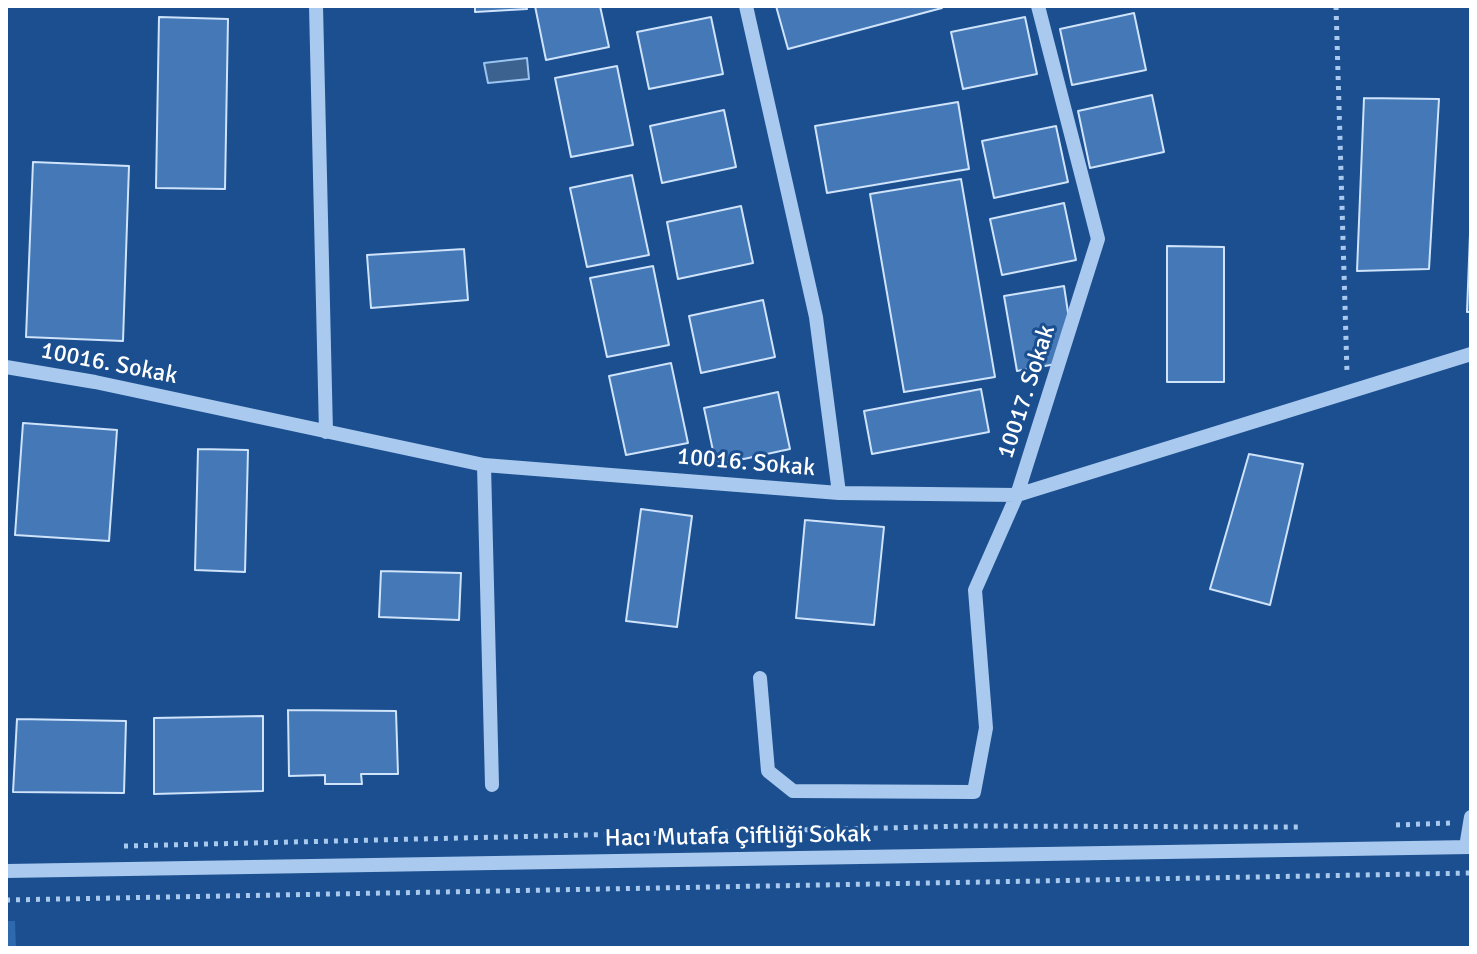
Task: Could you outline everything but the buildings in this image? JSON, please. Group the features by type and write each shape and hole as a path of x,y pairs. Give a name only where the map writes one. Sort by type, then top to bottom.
{"street":[{"path":"316,6 326,432"},
{"path":"746,6 816,317 839,493"},
{"name":"10017. Sokak","path":"760,678 768,771 793,791 974,792 986,728 975,590 1017,495 1098,239 1038,6"},
{"name":"10016. Sokak","path":"6,367 95,382 484,465 839,493 1017,495 1471,354"},
{"path":"484,465 492,785"},
{"path":"1468,847 1470,820"},
{"name":"Hacı Mutafa Çiftliği Sokak","path":"6,871 1468,847"}],"path":[{"path":"1336,6 1347,391"},
{"path":"1392,825 1470,820"},
{"path":"116,846 967,826 1314,827"},
{"path":"6,900 1471,873"}],"shaded area":[{"path":"527,58 529,79 488,83 484,63"},
{"path":"6,921 15,921 16,948 6,948"}]}
